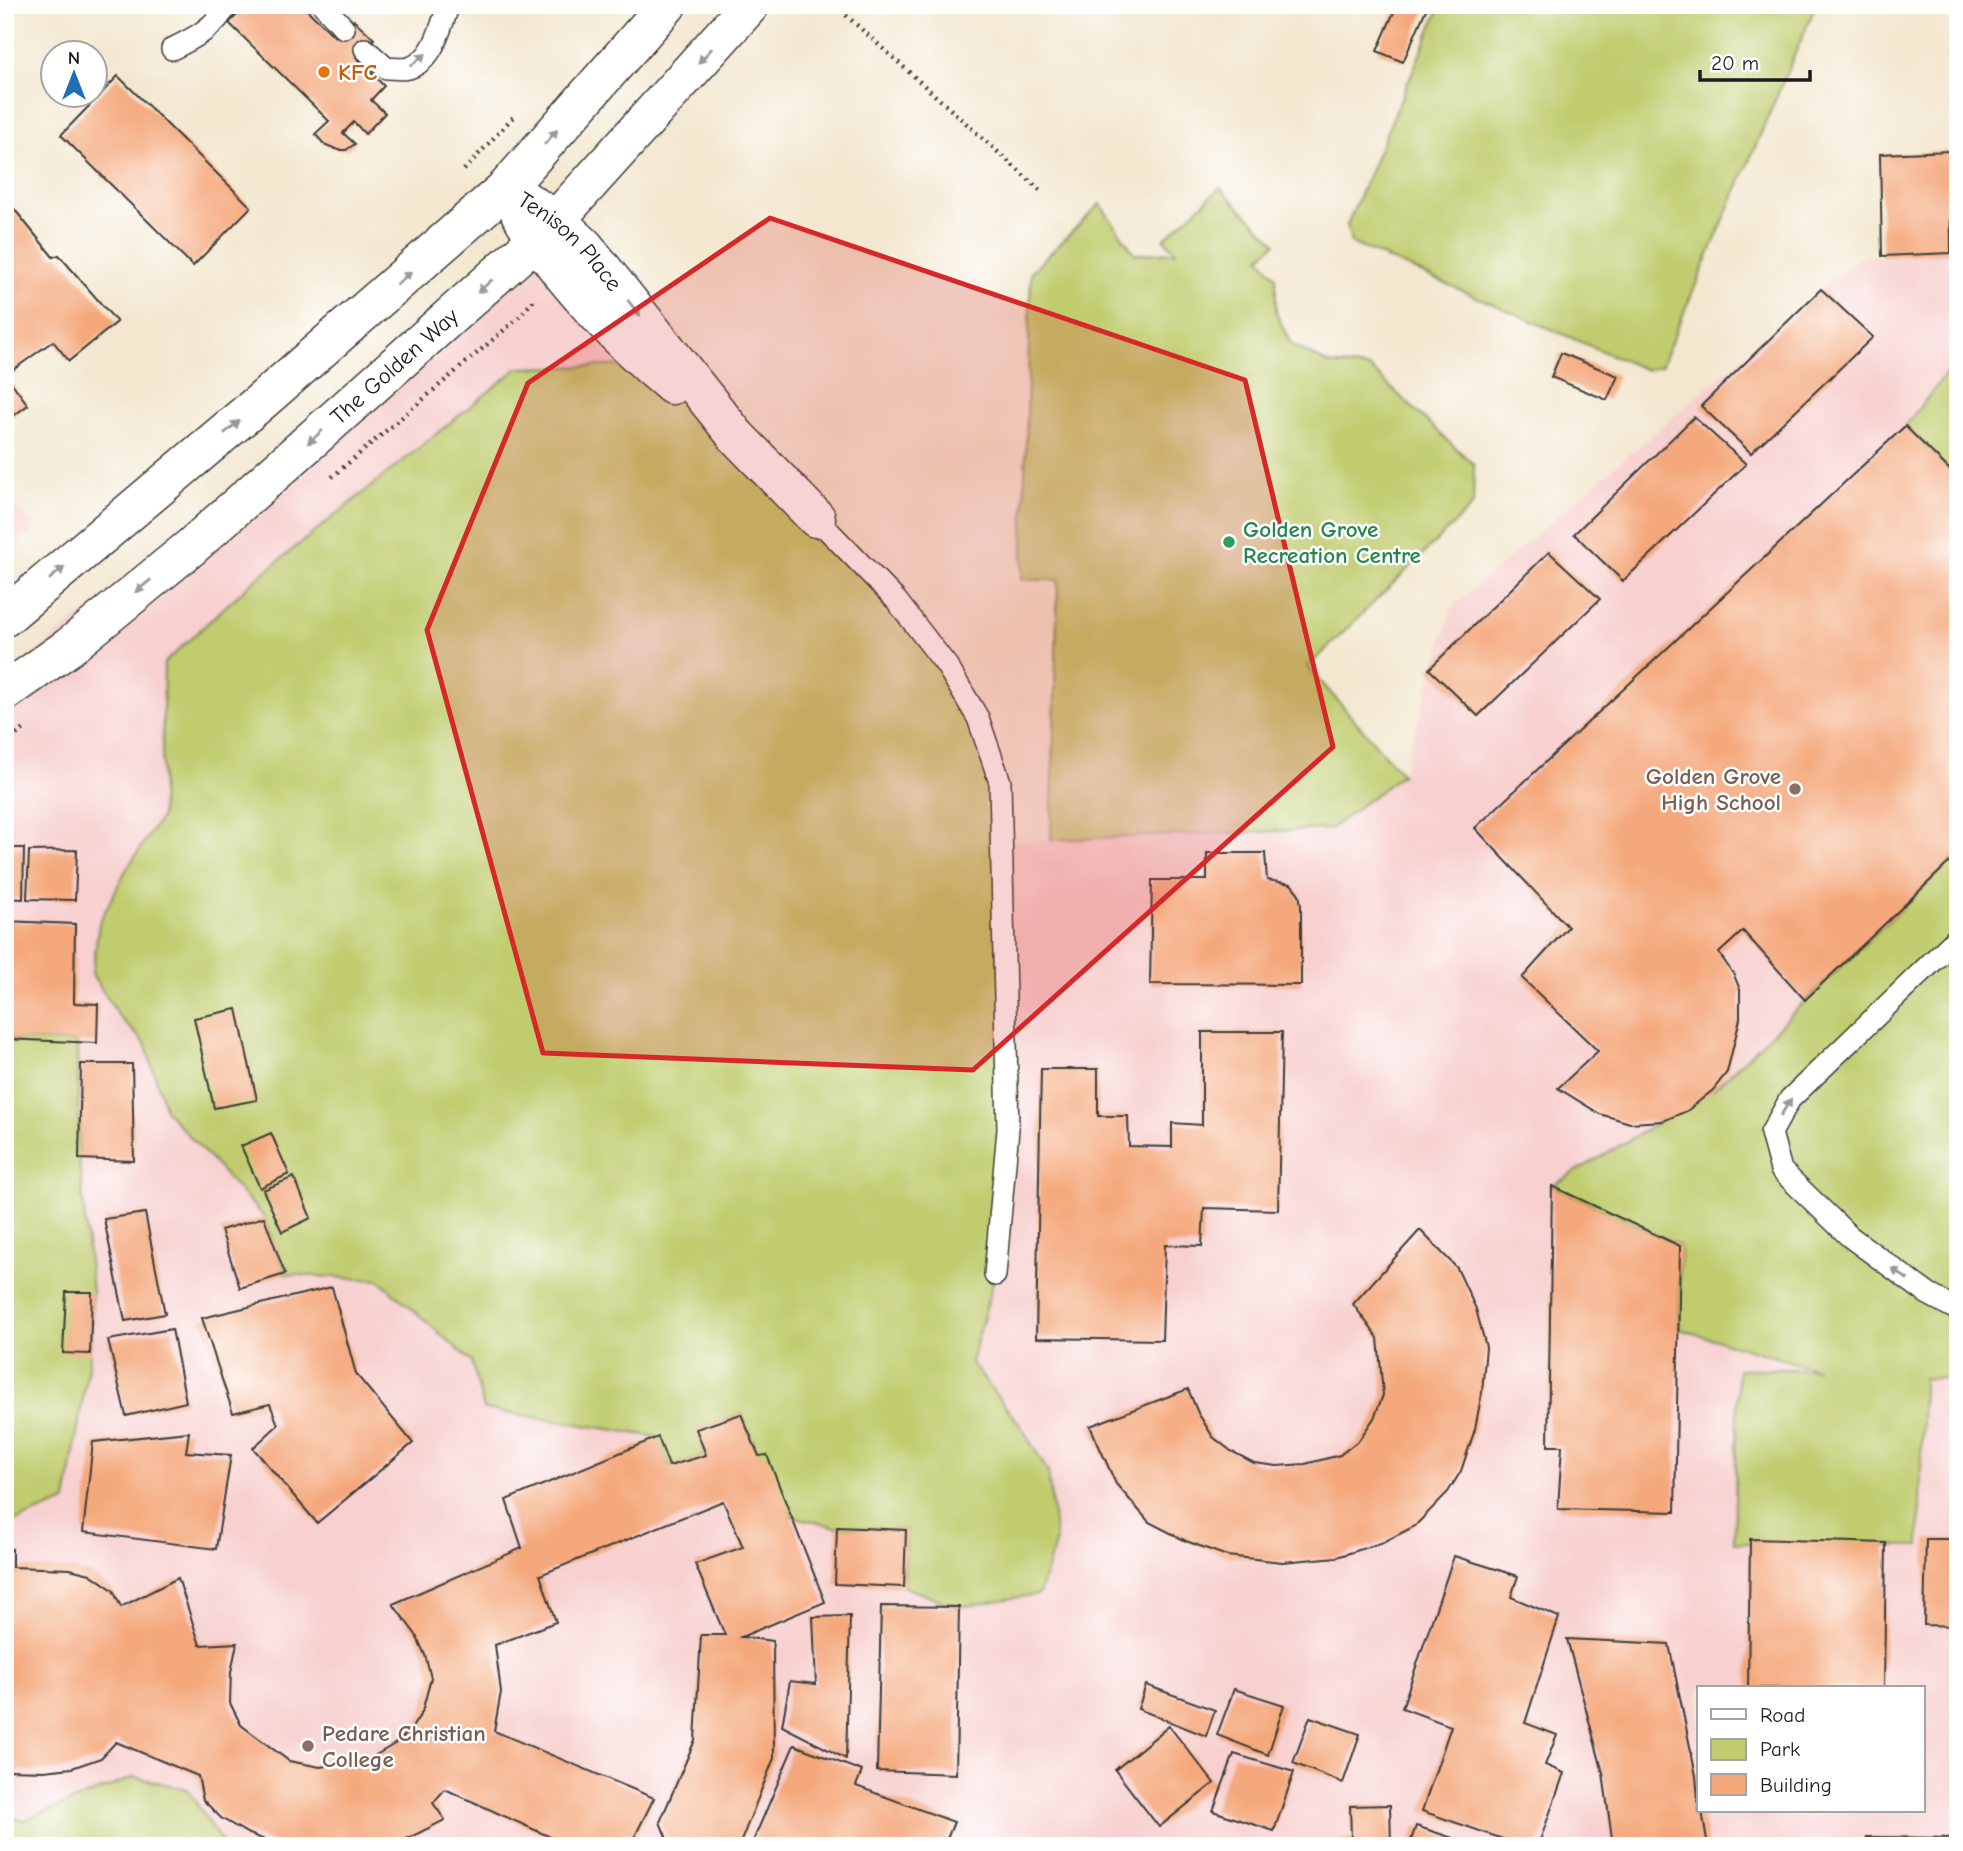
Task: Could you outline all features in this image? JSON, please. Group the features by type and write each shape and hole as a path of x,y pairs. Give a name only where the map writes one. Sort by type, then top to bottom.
{"main road":[{"path":"5,617 264,399 506,188 667,5"},
{"name":"The Golden Way","path":"5,692 69,647 190,548 546,230 750,5"},
{"name":"Tenison Place","path":"506,188 546,230 585,247 736,436 816,518"}],"lane":[{"path":"172,49 203,33 223,14 227,5"},
{"path":"323,5 344,28"},
{"path":"365,49 386,68 408,68 421,60 434,46 448,7"},
{"path":"816,518 895,600 947,666 978,718 1000,782 1008,1129 995,1275"},
{"path":"1958,937 1790,1099 1770,1133 1781,1170 1849,1236 1928,1294 1958,1310"}],"path":[{"path":"839,5 838,8 877,45 1040,190"},
{"path":"462,172 523,107"},
{"path":"456,1842 463,1846"}],"highlighted area":[{"path":"770,218 1245,380 1333,747 973,1070 543,1053 427,630 528,383"}],"shaded area":[{"path":"547,231 1002,842 1330,829 1402,773 1453,606 1859,257 1958,252 1958,1846 5,1846 5,678"},
{"path":"5,490 36,529 5,552"}],"green space":[{"path":"1441,5 1816,5 1661,366 1646,370 1351,243 1347,225"},
{"name":"Golden Grove Recreation Centre","path":"1220,188 1276,243 1260,257 1276,277 1276,313 1291,344 1328,364 1370,368 1474,465 1473,505 1308,667 1402,774 1330,829 1051,840 1058,580 1022,580 1031,272 1100,204 1135,254 1176,252 1164,239"},
{"path":"1958,362 1958,478 1905,426"},
{"path":"647,365 816,518 968,701 1000,782 1008,1129 995,1275 971,1363 1021,1426 1048,1472 1056,1541 1039,1594 959,1607 904,1587 906,1530 837,1527 791,1516 759,1456 741,1414 697,1429 706,1455 669,1466 657,1437 484,1409 471,1361 379,1280 285,1274 264,1217 166,1111 145,1043 120,1018 92,974 99,923 126,870 161,817 164,663 250,584 518,368"},
{"path":"1958,854 1958,1379 1923,1378 1919,1546 1734,1543 1738,1369 1817,1369 1679,1329 1680,1246 1552,1186 1713,1090"},
{"path":"5,1039 77,1042 79,1159 92,1292 90,1354 66,1501 5,1525"},
{"path":"134,1777 187,1789 224,1846 5,1846 5,1814 22,1821"}],"building":[{"name":"KFC","path":"247,5 302,5 335,37 354,20 374,39 356,57 384,86 371,100 385,113 365,134 354,122 343,133 355,144 346,150 338,150 324,144 315,134 329,121 229,23"},
{"path":"1397,5 1428,5 1403,62 1377,51"},
{"path":"118,76 251,207 193,266 61,135 87,108 108,108 108,86"},
{"path":"1950,151 1951,253 1882,256 1880,154"},
{"path":"11,205 53,257 59,255 117,322 69,361 53,341 6,375 28,405 5,422 5,209"},
{"path":"1821,289 1873,337 1751,453 1701,406"},
{"path":"1561,353 1618,376 1607,400 1551,377"},
{"path":"1694,417 1746,464 1623,581 1574,534"},
{"path":"1905,426 1958,478 1958,854 1805,1000 1743,931 1719,953 1734,975 1740,990 1740,1019 1727,1072 1713,1090 1687,1111 1663,1121 1630,1123 1600,1114 1558,1088 1598,1051 1522,978 1568,927 1475,828"},
{"path":"1549,552 1600,599 1478,716 1429,669"},
{"path":"5,848 24,848 23,899 5,898"},
{"path":"77,850 75,900 27,899 29,851"},
{"path":"1207,853 1265,853 1267,880 1291,884 1299,894 1301,985 1150,984 1152,880 1207,880"},
{"path":"5,921 75,924 74,1003 98,1004 97,1043 5,1039"},
{"path":"237,1009 257,1100 214,1108 194,1018"},
{"path":"1202,1032 1282,1032 1278,1210 1204,1208 1202,1246 1165,1245 1162,1340 1036,1338 1041,1069 1098,1069 1098,1116 1128,1116 1129,1146 1172,1147 1172,1123 1202,1125"},
{"path":"81,1064 132,1064 134,1161 79,1159"},
{"path":"271,1133 289,1174 260,1188 241,1146"},
{"path":"294,1177 311,1218 282,1232 263,1190"},
{"path":"1552,1186 1680,1246 1675,1512 1558,1509 1562,1446 1548,1446"},
{"path":"145,1213 165,1314 125,1321 104,1219"},
{"path":"264,1217 285,1274 240,1288 221,1230"},
{"path":"1420,1230 1457,1268 1476,1309 1486,1347 1475,1429 1461,1471 1448,1492 1415,1526 1384,1542 1337,1557 1282,1562 1227,1556 1186,1541 1149,1522 1116,1484 1090,1426 1188,1389 1198,1413 1213,1437 1231,1451 1254,1463 1277,1466 1305,1464 1340,1455 1359,1440 1374,1418 1383,1395 1378,1338 1353,1304"},
{"path":"332,1287 356,1374 413,1443 317,1523 253,1448 278,1425 270,1404 233,1413 202,1318"},
{"path":"66,1292 92,1292 90,1354 63,1353"},
{"path":"172,1329 186,1402 126,1416 108,1340"},
{"path":"741,1414 759,1456 767,1455 825,1602 741,1637 773,1641 774,1758 739,1846 683,1846 667,1839 660,1822 695,1740 701,1635 725,1635 695,1564 743,1547 723,1501 540,1575 556,1622 495,1645 501,1692 494,1731 654,1798 630,1846 570,1846 445,1789 433,1803 445,1820 393,1846 280,1846 247,1833 221,1818 203,1800 198,1776 116,1742 101,1758 72,1768 44,1771 9,1770 9,1798 5,1796 5,1553 12,1549 12,1567 70,1569 90,1574 113,1590 121,1607 178,1578 200,1645 237,1643 231,1672 230,1703 241,1725 289,1761 320,1767 367,1760 409,1732 422,1712 431,1678 416,1635 393,1604 522,1548 506,1500 658,1437 669,1466 706,1455 696,1429"},
{"path":"189,1432 186,1452 231,1455 216,1549 83,1532 93,1442"},
{"path":"837,1527 906,1530 904,1587 835,1584"},
{"path":"1750,1539 1886,1543 1884,1686 1748,1686"},
{"path":"1926,1539 1958,1539 1958,1626 1924,1625"},
{"path":"1454,1556 1518,1576 1511,1597 1559,1617 1525,1723 1557,1735 1545,1765 1564,1773 1538,1846 1523,1846 1422,1811 1451,1726 1402,1708"},
{"path":"881,1606 959,1607 956,1774 877,1771"},
{"path":"850,1616 846,1759 782,1726 790,1681 816,1684 813,1617"},
{"path":"1567,1639 1669,1644 1696,1776 1697,1812 1702,1812 1708,1846 1613,1846 1603,1773"},
{"path":"1146,1685 1215,1710 1206,1736 1138,1709"},
{"path":"1234,1689 1284,1705 1268,1755 1217,1735"},
{"path":"1310,1717 1360,1734 1343,1783 1293,1763"},
{"path":"1169,1726 1214,1783 1159,1827 1115,1770"},
{"path":"794,1745 862,1771 856,1786 954,1822 944,1846 751,1846"},
{"path":"1234,1754 1294,1772 1274,1831 1213,1811"},
{"path":"1390,1805 1391,1846 1337,1846 1337,1839 1351,1837 1350,1806"},
{"path":"1416,1826 1474,1845 1474,1846 1409,1846"},
{"path":"1867,1837 1958,1838 1958,1846 1872,1846"}],"place":[{"name":"KFC","path":"324,72"},
{"name":"Golden Grove Recreation Centre","path":"1229,542"},
{"name":"Golden Grove High School","path":"1795,789"},
{"name":"Pedare Christian College","path":"308,1746"}]}
